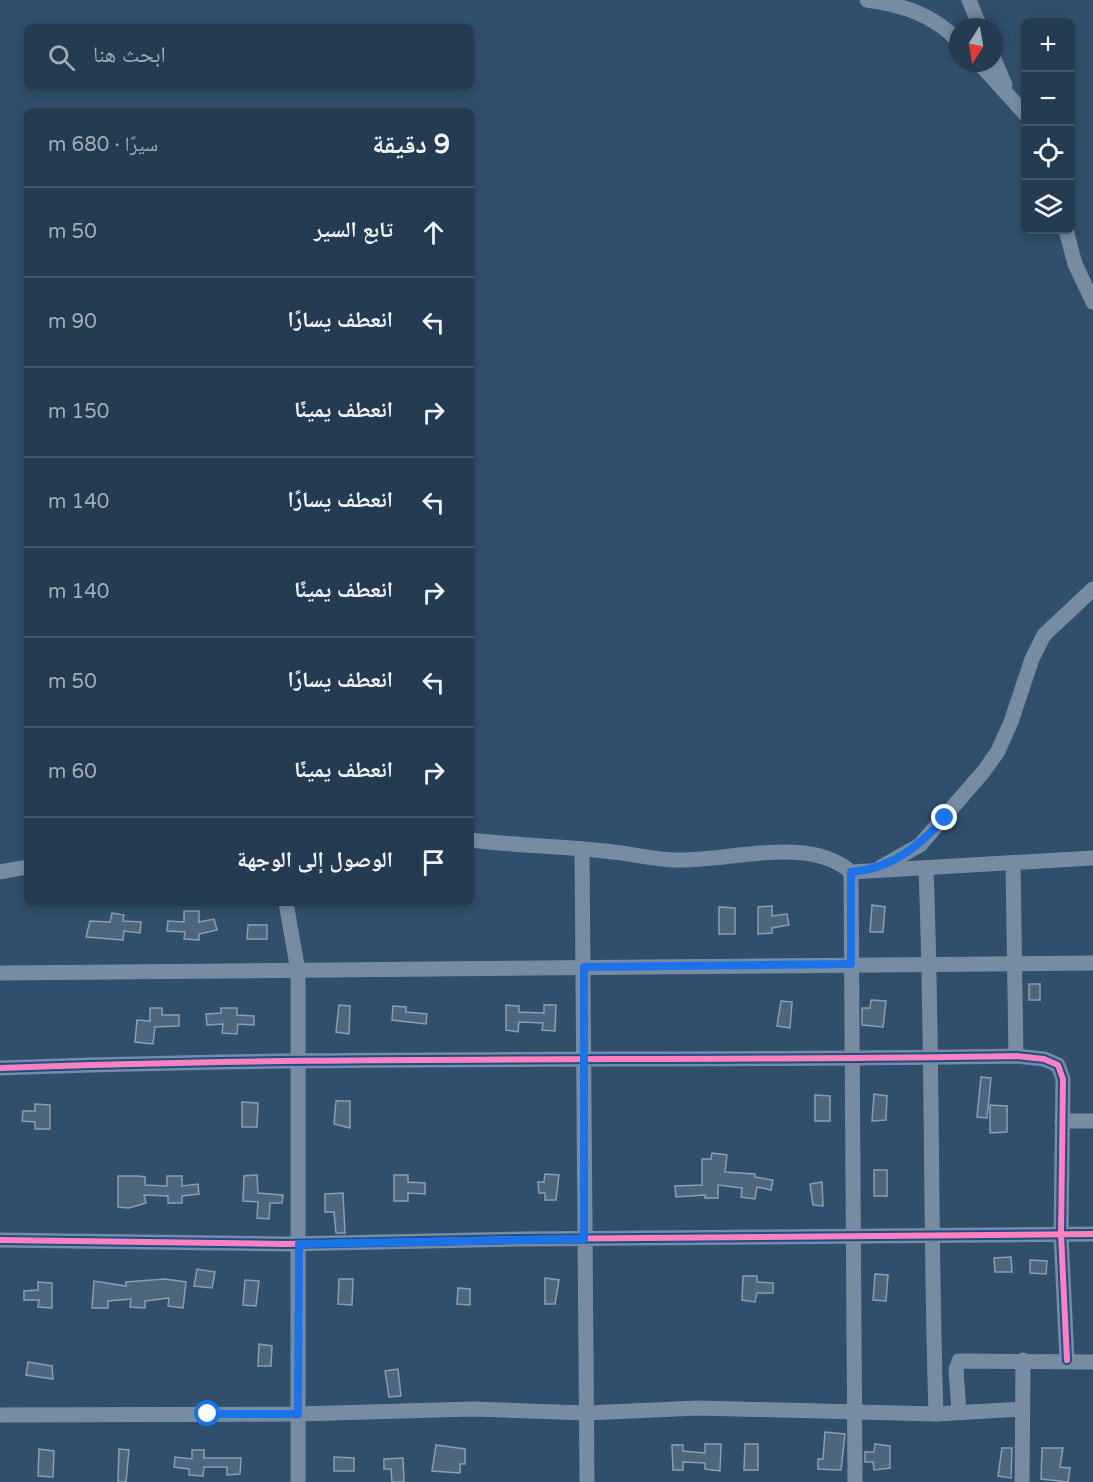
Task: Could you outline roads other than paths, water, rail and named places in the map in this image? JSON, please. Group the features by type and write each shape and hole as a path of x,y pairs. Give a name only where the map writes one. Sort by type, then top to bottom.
{"street":[{"path":"867,0 891,3 915,10 942,25 949,32"},
{"path":"969,0 976,18"},
{"path":"987,72 1021,109"},
{"path":"1000,72 1010,96"},
{"path":"1067,234 1075,264 1093,302"},
{"path":"873,870 920,844 984,771 998,751 1011,722 1032,659 1044,635 1093,589"},
{"path":"474,840 676,860 797,853 823,857 851,872 1093,858"},
{"path":"582,849 587,1482"},
{"path":"1013,863 1016,1056"},
{"path":"0,872 24,868"},
{"path":"926,868 930,963 930,1235 936,1414"},
{"path":"851,872 851,1237 855,1482"},
{"path":"287,906 298,971 298,1482"},
{"path":"0,973 1093,963"},
{"path":"0,1068 297,1060 582,1061 1016,1056 1044,1059 1058,1065 1063,1079 1061,1234 1067,1360"},
{"path":"1062,1121 1093,1121"},
{"path":"0,1240 299,1244 1093,1234"},
{"path":"1023,1360 1023,1482"},
{"path":"959,1412 956,1364 959,1361 1067,1360 1093,1362"},
{"path":"0,1415 298,1414 473,1409 586,1413 698,1408 936,1414 1022,1409"}]}
